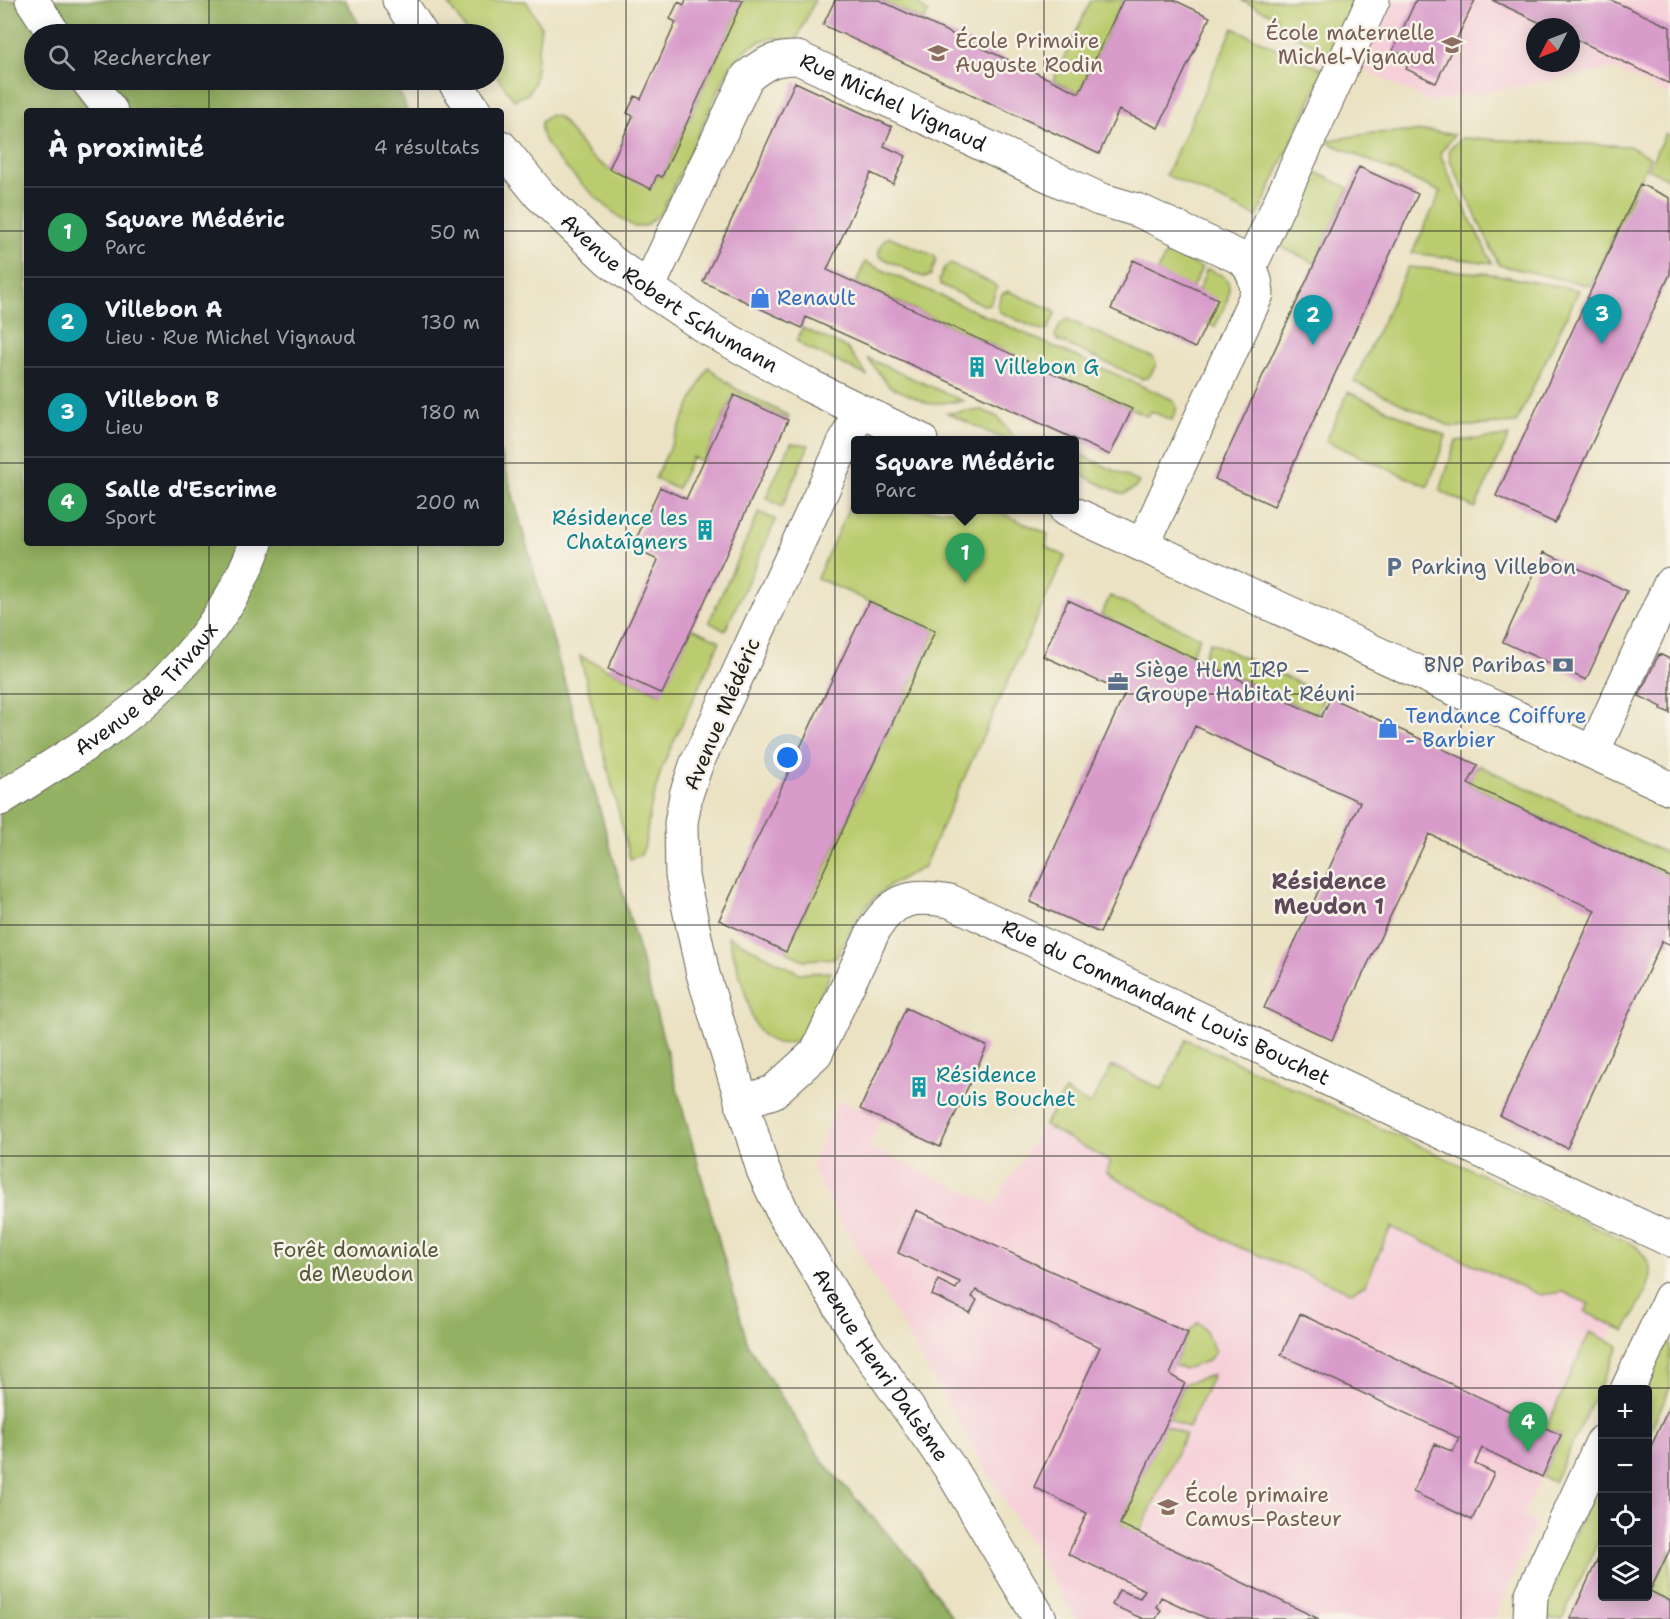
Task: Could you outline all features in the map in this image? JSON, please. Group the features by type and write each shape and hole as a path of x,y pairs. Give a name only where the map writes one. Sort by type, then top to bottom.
{"street":[{"path":"32,0 48,24"},
{"path":"399,0 415,24"},
{"path":"1143,545 1257,294 1256,281 1250,267 1373,0"},
{"name":"Rue Michel Vignaud","path":"648,288 747,77 765,63 781,58 798,58 1099,199 1140,211 1243,259 1250,267"},
{"path":"95,90 109,108"},
{"path":"460,90 473,108"},
{"name":"Avenue Robert Schumann","path":"504,151 540,195 609,261 707,328 810,386 911,436"},
{"name":"Avenue Médéric","path":"741,1102 703,974 683,884 681,823 684,805 696,765 859,411"},
{"path":"1075,514 1670,788"},
{"name":"Avenue de Trivaux","path":"0,799 108,730 165,681 193,651 218,616 237,587 255,546"},
{"path":"1593,752 1670,584"},
{"name":"Rue du Commandant Louis Bouchet","path":"741,1102 773,1092 816,1053 875,928 885,912 899,903 916,898 950,901 1670,1240"},
{"name":"Avenue Henri Dalsème","path":"741,1102 763,1170 784,1215 863,1344 950,1468 1040,1619"},
{"path":"1629,1385 1670,1298"},
{"path":"1530,1619 1531,1596 1598,1451"}],"shaded area":[{"name":"École maternelle Michel-Vignaud","path":"1389,0 1670,0 1670,95 1613,69 1431,102 1359,67"},
{"path":"1178,1055 1639,1277 1523,1516 1536,1523 1494,1619 1076,1619 996,1487 811,1169 838,1100 880,1120 870,1147 994,1204 1065,1091 1090,1105 1114,1063 1162,1089"}],"green space":[{"name":"Forêt domaniale de Meudon","path":"0,0 345,0 359,24 24,24 24,90 398,90 406,108 24,108 24,546 504,546 504,463 748,1345 823,1462 920,1570 953,1619 0,1619"},
{"path":"446,0 526,1 541,26 534,83 528,94 514,100 504,86 504,24 462,24"},
{"path":"743,0 815,0 796,41 775,38 763,40 747,48 729,68 662,212 645,226 635,227 599,200 560,161 544,140 541,122 550,115 559,117 590,156 609,169 651,188 657,175 662,177"},
{"path":"879,0 914,0 928,13 924,21"},
{"path":"1091,0 1123,0 1079,93 1053,81"},
{"path":"1241,0 1355,0 1331,53 1273,26 1277,17"},
{"path":"1233,28 1324,70 1257,217 1166,175"},
{"path":"1431,131 1454,135 1440,153 1492,263 1412,253 1441,192 1325,141 1373,133"},
{"path":"1665,134 1670,136 1670,180 1648,169"},
{"path":"1462,138 1629,146 1650,157 1591,286 1499,265 1450,160 1449,149"},
{"path":"1309,169 1349,188 1315,263 1274,244"},
{"path":"890,237 935,256 936,261 930,276 923,277 880,257 878,253 884,240"},
{"path":"1167,251 1202,268 1192,288 1157,272"},
{"path":"865,262 1171,399 1177,408 1172,420 1150,411 1147,416 856,283"},
{"path":"950,264 994,284 997,288 990,304 983,305 941,285 939,280 944,268"},
{"path":"1408,267 1492,274 1579,290 1516,423 1452,427 1354,382"},
{"path":"1207,269 1224,277 1229,288 1227,302 1215,327 1206,323 1198,291"},
{"path":"1008,291 1053,310 1055,314 1048,329 1042,331 1000,312 997,306 1002,294"},
{"path":"1067,319 1154,358 1156,365 1149,377 1142,379 1057,340 1055,336 1061,323"},
{"path":"802,328 847,348 868,376 805,347 797,341"},
{"path":"867,358 963,401 929,404 889,386"},
{"path":"708,367 736,389 789,416 788,420 734,395 703,462 692,457 677,489 655,479"},
{"path":"1348,392 1446,436 1428,487 1326,441"},
{"path":"982,410 998,417 1013,436 997,436 947,413"},
{"path":"1509,436 1475,508 1440,491 1456,441"},
{"path":"791,443 809,445 782,507 766,498"},
{"path":"1079,454 1139,482 1136,487 1124,494 1079,474"},
{"path":"851,503 851,514 1004,514 1048,534 1046,547 1065,556 923,868 891,885 869,903 852,927 836,958 804,960 786,952 935,631 817,578"},
{"path":"759,512 776,520 725,631 709,622"},
{"path":"1110,596 1200,637 1190,657 1101,615"},
{"path":"692,628 720,641 662,767 641,855 630,859 580,656 661,694"},
{"path":"1210,642 1325,695 1316,714 1201,661"},
{"path":"1478,765 1670,855 1670,877 1468,784"},
{"path":"728,936 799,973 831,972 802,1035 796,1040 784,1043 771,1041 760,1032 754,1023"},
{"path":"1186,1039 1635,1245 1648,1262 1651,1274 1645,1294 1625,1331 1585,1312 1589,1304 1563,1292 1540,1295 1391,1227 1365,1285 1351,1292 1234,1245 1193,1223 1106,1172 1111,1162 1044,1125 1065,1091 1090,1105 1112,1066 1162,1089"},
{"path":"1198,1322 1206,1332 1215,1352 1208,1361 1184,1369 1174,1365 1188,1333"},
{"path":"1670,1329 1670,1388 1652,1427 1652,1385 1644,1385"},
{"path":"1590,1332 1619,1346 1600,1385 1598,1385 1598,1390 1554,1482 1542,1477 1561,1435 1546,1428"},
{"path":"1213,1375 1188,1428 1169,1419 1185,1383"},
{"path":"1165,1425 1185,1435 1139,1534 1120,1524"},
{"path":"1598,1483 1598,1542 1562,1619 1546,1619 1554,1577"},
{"path":"1670,1549 1670,1601 1652,1592 1652,1587"}],"building":[{"path":"686,0 743,0 662,177 657,175 651,189 609,169 633,116 627,113 635,96 641,99 676,22 670,19 678,2 684,5"},
{"name":"École Primaire Auguste Rodin","path":"835,0 879,0 1079,93 1123,0 1174,0 1210,17 1158,128 1119,110 1099,154 823,25"},
{"path":"1416,0 1475,0 1436,83 1406,69 1411,59 1393,50"},
{"path":"1492,0 1611,0 1670,27 1670,84 1580,41 1580,18 1530,18"},
{"path":"795,82 892,127 884,146 906,156 893,184 871,173 827,270 1132,409 1110,455 1079,441 1079,436 1068,436 806,317 802,328 703,282"},
{"path":"1359,167 1418,194 1274,506 1215,479"},
{"path":"1640,184 1670,198 1670,274 1555,523 1496,496"},
{"path":"1133,260 1218,299 1195,348 1111,309"},
{"name":"Résidence les Chataîgners","path":"734,395 788,420 662,694 608,669 658,560 632,548 660,487 686,499"},
{"path":"1544,552 1627,591 1586,680 1503,642"},
{"path":"1068,600 1321,717 1331,698 1478,765 1468,784 1670,877 1670,945 1662,941 1567,1148 1500,1116 1595,910 1429,834 1332,1040 1264,1008 1360,802 1195,726 1100,933 1030,902 1125,693 1043,656"},
{"path":"869,601 935,631 786,952 719,920"},
{"path":"1659,654 1670,659 1670,713 1639,696"},
{"name":"Résidence Louis Bouchet","path":"906,1008 987,1046 940,1147 860,1109"},
{"path":"916,1210 1188,1333 1170,1375 1185,1383 1120,1524 1319,1619 1208,1619 1161,1597 1156,1607 1161,1610 1156,1619 1143,1619 1112,1605 1119,1590 1140,1598 1145,1590 1068,1554 1087,1513 1034,1487 1100,1347 976,1290 972,1297 977,1300 970,1313 932,1295 938,1280 956,1289 960,1282 898,1253"},
{"path":"1300,1314 1561,1435 1542,1477 1482,1448 1475,1464 1494,1473 1472,1520 1413,1492 1435,1444 1453,1452 1459,1438 1281,1355"},
{"path":"1670,1405 1670,1549 1652,1587 1652,1493 1652,1444"},
{"path":"1598,1559 1598,1601 1652,1601 1652,1592 1670,1601 1670,1619 1570,1619"}],"place":[{"name":"École maternelle Michel-Vignaud","path":"1452,45"},
{"name":"École Primaire Auguste Rodin","path":"938,53"},
{"name":"Renault","path":"760,298"},
{"name":"Villebon B","path":"1602,344"},
{"name":"Villebon A","path":"1313,345"},
{"name":"Villebon G","path":"977,367"},
{"name":"Résidence les Chataîgners","path":"705,530"},
{"name":"Parking Villebon","path":"1394,567"},
{"name":"Square Médéric","path":"965,583"},
{"name":"BNP Paribas","path":"1563,665"},
{"name":"Siège HLM IRP – Groupe Habitat Réuni","path":"1118,682"},
{"name":"Tendance Coiffure - Barbier","path":"1388,728"},
{"name":"Résidence Louis Bouchet","path":"919,1087"},
{"name":"Salle d'Escrime","path":"1528,1452"},
{"name":"École primaire Camus–Pasteur","path":"1168,1507"}],"district":[{"name":"Résidence Meudon 1","path":"1329,894"}]}
